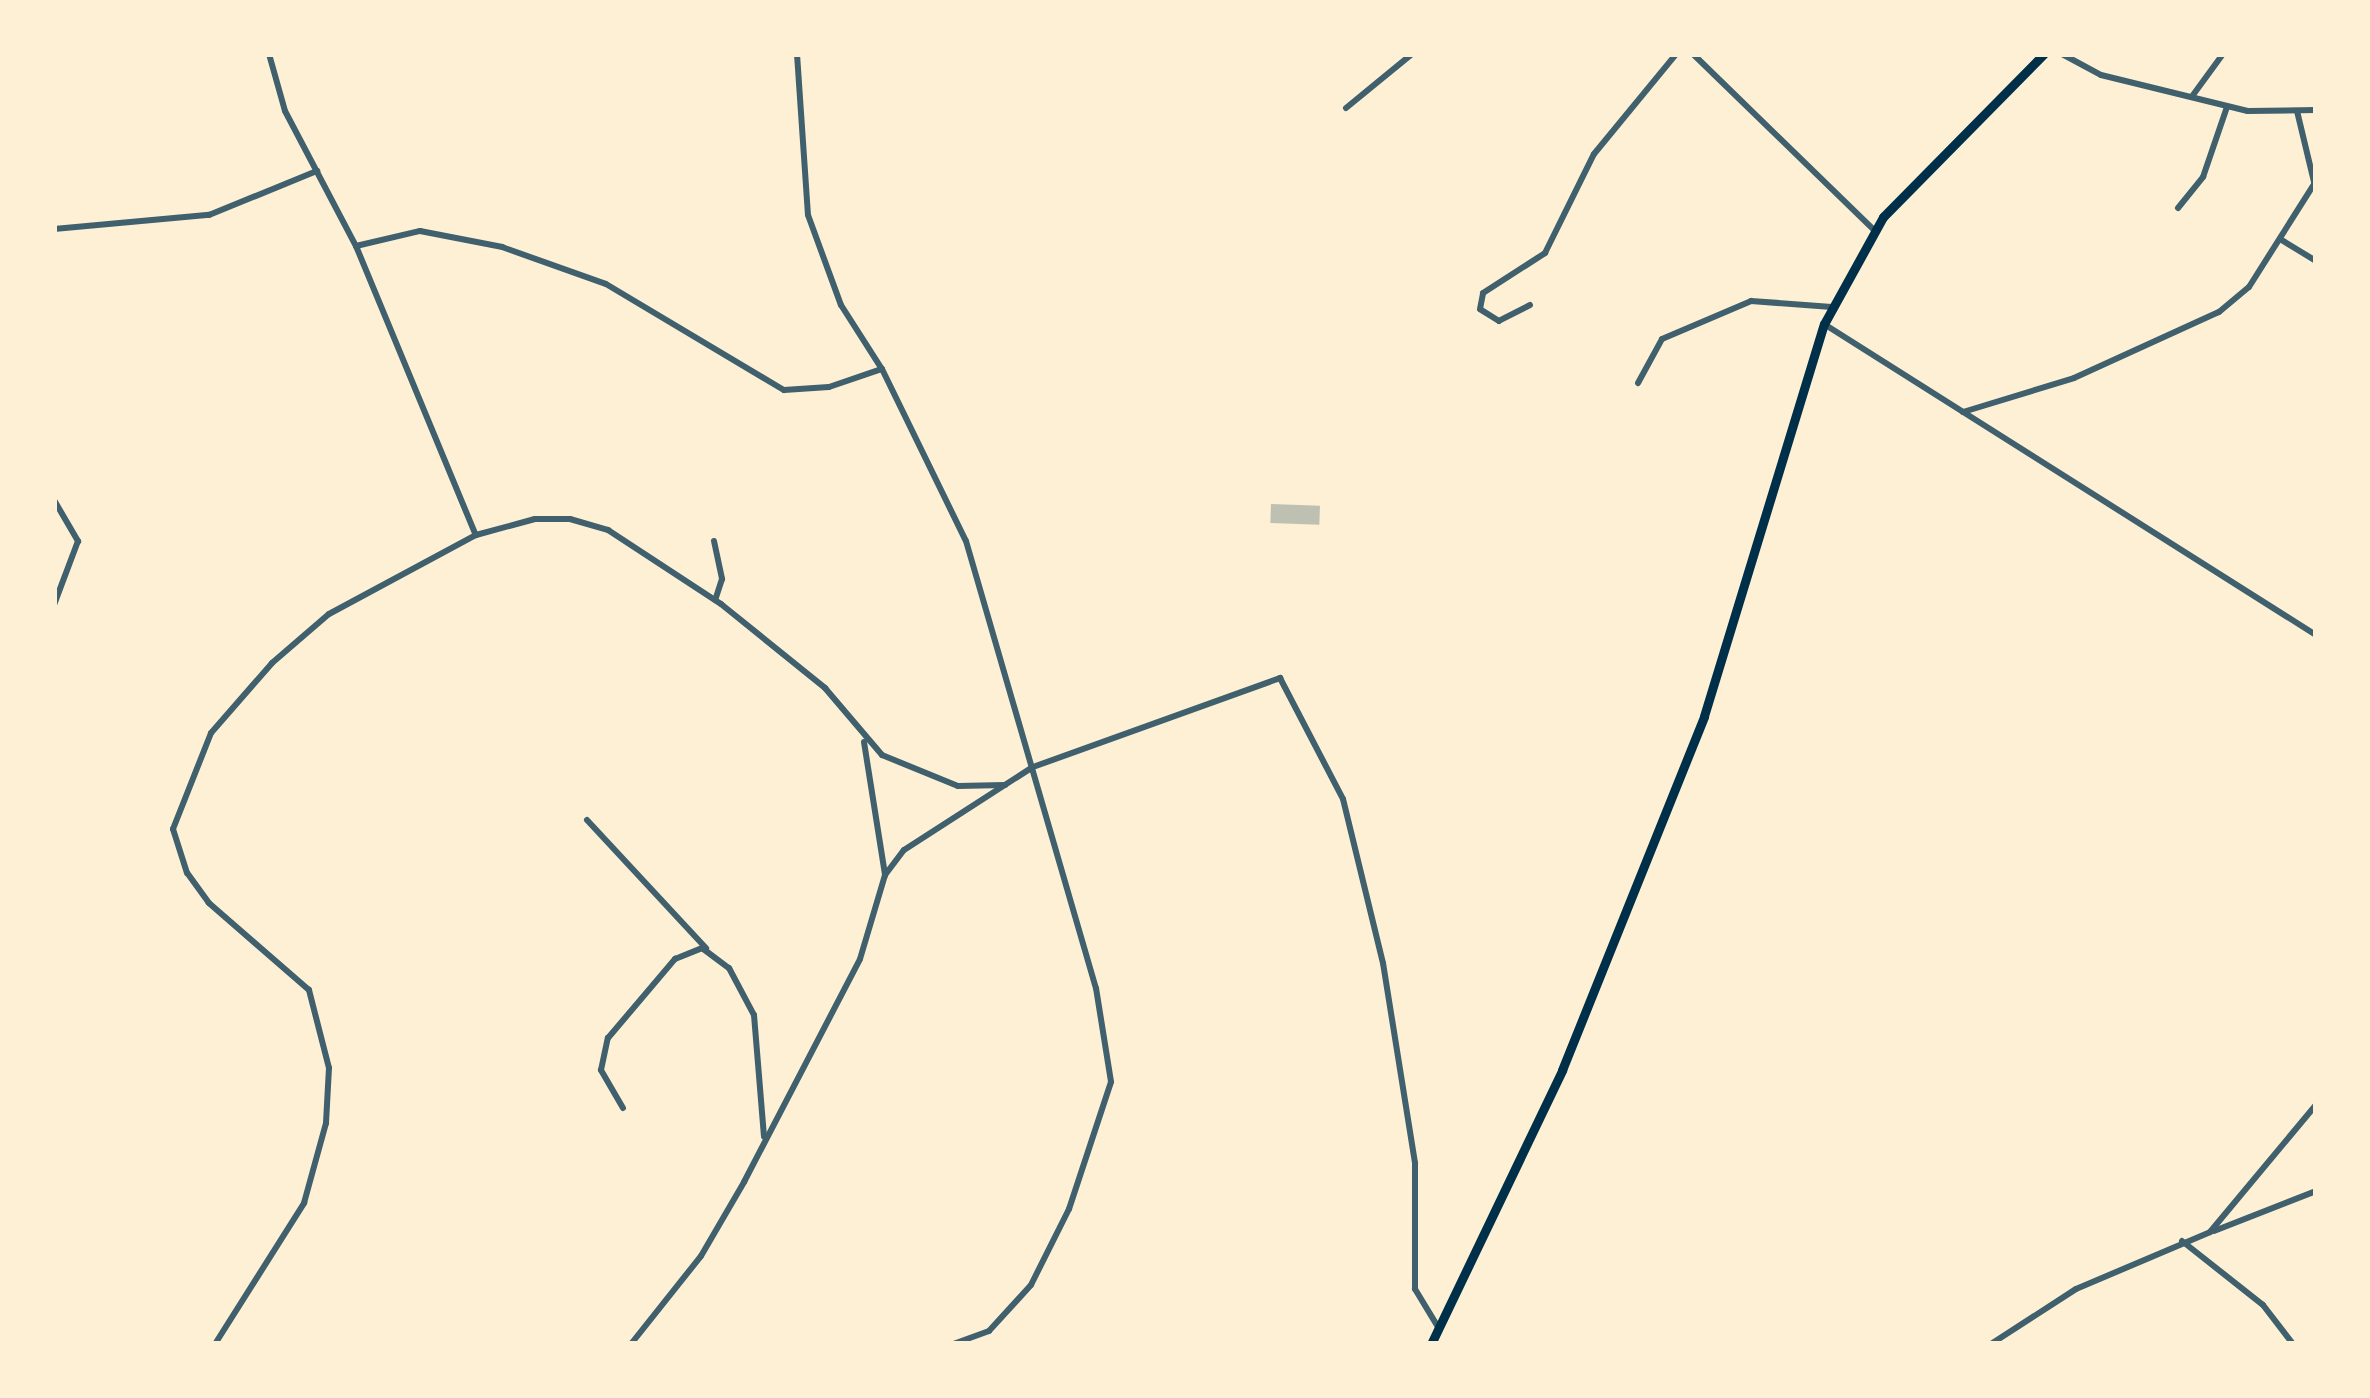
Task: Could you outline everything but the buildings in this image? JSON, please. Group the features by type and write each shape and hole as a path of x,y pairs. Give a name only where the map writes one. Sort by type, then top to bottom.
{"highway":[{"path":"1431,1344 1562,1070 1704,716 1824,323 1874,230 2044,54"}],"street":[{"path":"269,54 285,110 356,246 476,535"},
{"path":"797,54 808,215 841,305 882,368 966,542 1096,988 1109,1100 1031,1286 989,1331 953,1344"},
{"path":"1346,108 1412,54"},
{"path":"1530,305 1499,321 1480,309 1483,292 1545,253 1594,154 1676,54"},
{"path":"1693,54 1874,230"},
{"path":"2062,54 2092,72 2228,106 2316,110"},
{"path":"2193,95 2223,54"},
{"path":"2178,208 2203,177 2228,106"},
{"path":"1960,413 2074,378 2219,312 2248,287 2315,182 2297,111"},
{"path":"54,229 209,215 317,171"},
{"path":"356,246 420,231 502,247 606,284 784,390 830,387 882,368"},
{"path":"2280,239 2316,261"},
{"path":"1638,383 1662,340 1751,301 1832,307"},
{"path":"1824,323 2312,633 2316,623"},
{"path":"54,500 78,541 54,605"},
{"path":"215,1344 304,1203 326,1123 329,1068 309,989 209,903 187,873 173,829 178,805 212,733 272,662 329,614 476,535 536,519 570,519 608,530 715,599 825,688 863,738 926,777 958,786 1007,785"},
{"path":"715,541 722,579 715,599"},
{"path":"885,875 929,831 1033,767 1280,678 1343,799 1384,964 1415,1163 1415,1289 1440,1329"},
{"path":"631,1344 701,1256 860,958 885,875 863,738"},
{"path":"587,820 608,850 635,867 671,919 729,968 754,1015 765,1141"},
{"path":"623,1108 601,1070 608,1038 675,959 693,946 709,950"},
{"path":"2210,1232 2316,1105"},
{"path":"54,1128 54,1162"},
{"path":"1991,1344 2076,1289 2182,1241 2316,1191"},
{"path":"2182,1241 2264,1306 2293,1344"}]}
